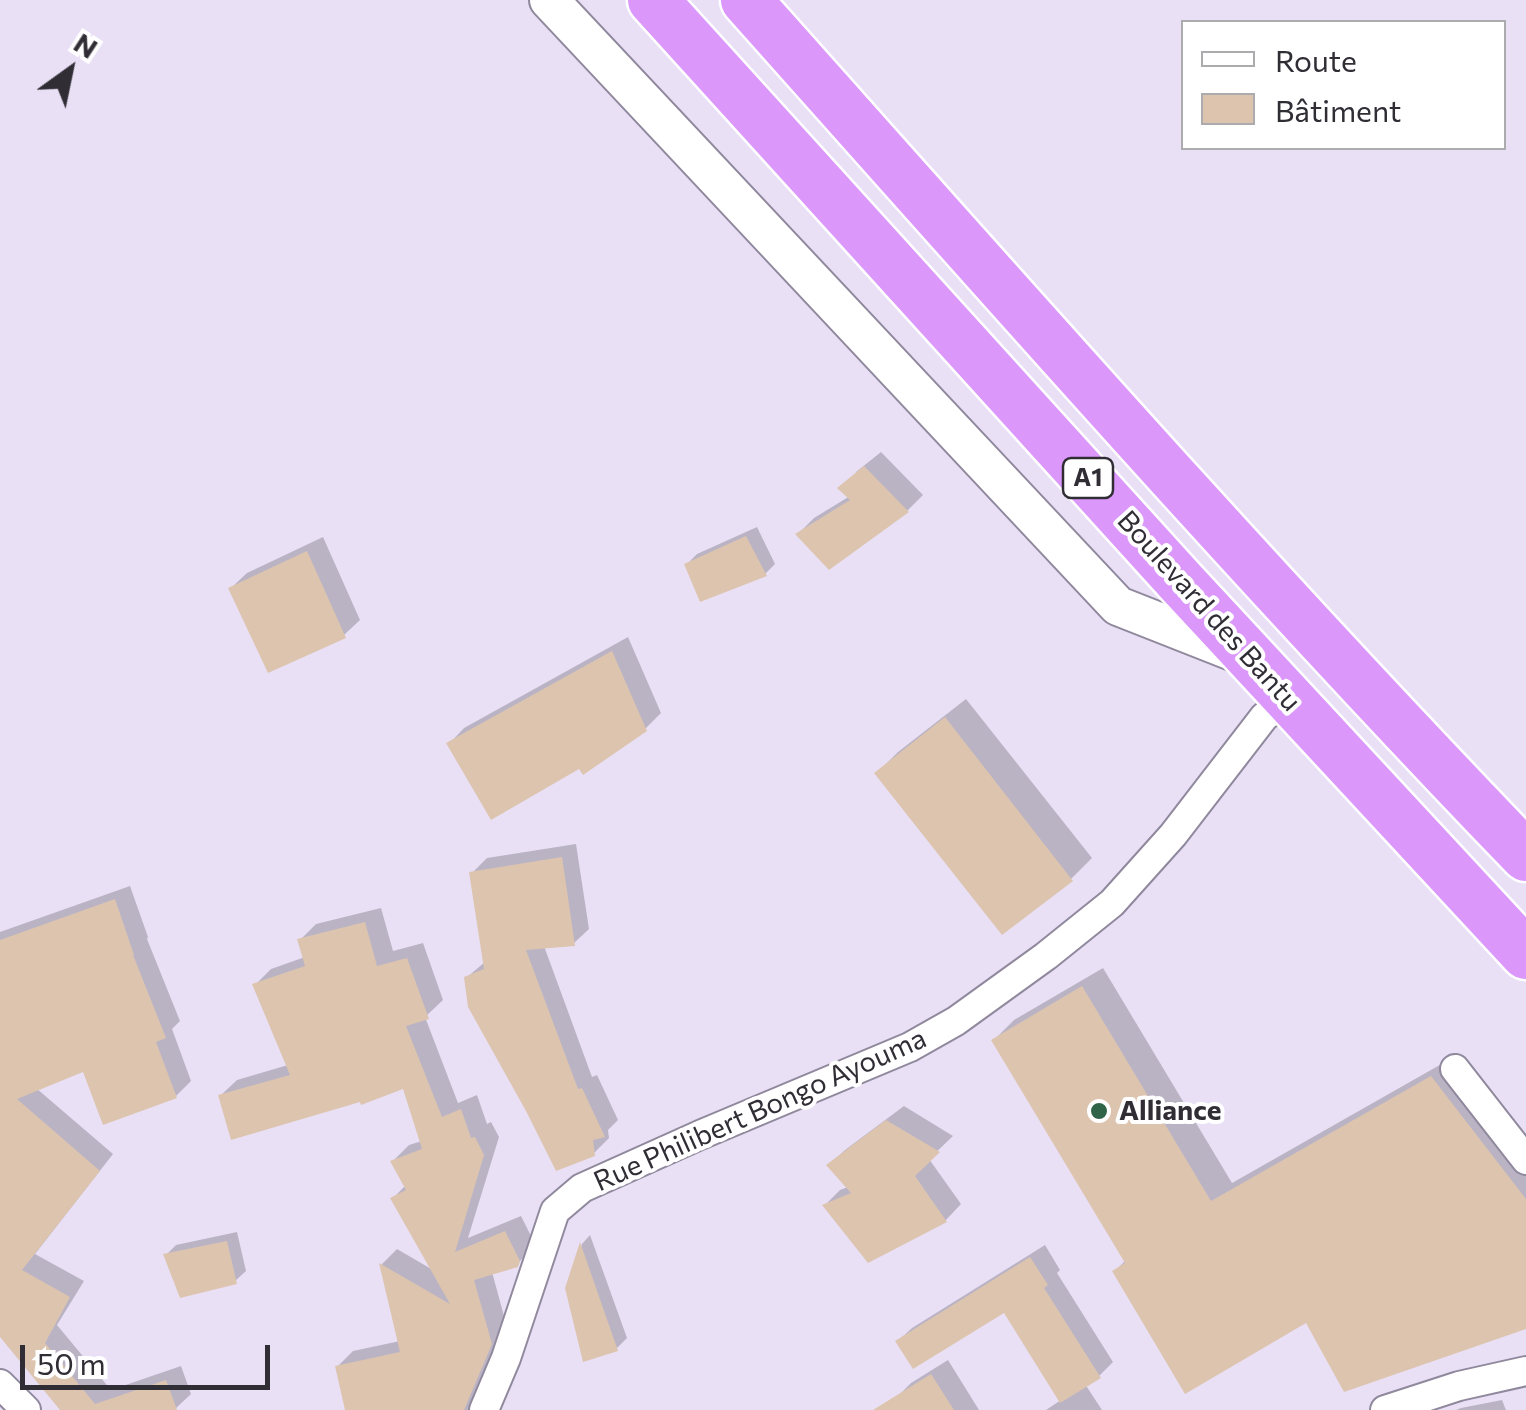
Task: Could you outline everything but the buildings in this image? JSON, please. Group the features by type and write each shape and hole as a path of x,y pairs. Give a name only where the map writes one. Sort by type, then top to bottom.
{"highway":[{"name":"Boulevard des Bantu","path":"653,0 1526,954"},
{"name":"A1","path":"746,0 1146,446 1526,856"}],"main road":[{"path":"520,0 579,34"},
{"path":"549,0 1118,606 1253,659"}],"street":[{"name":"Rue Philibert Bongo Ayouma","path":"484,1410 556,1211 582,1188 700,1134 910,1047 972,1010 1112,903 1173,834 1264,716 1288,698"},
{"path":"1455,1069 1526,1160"},
{"path":"1385,1410 1460,1386 1526,1371"},
{"path":"0,1384 26,1410"}],"place":[{"name":"Alliance","path":"1099,1111"}]}
